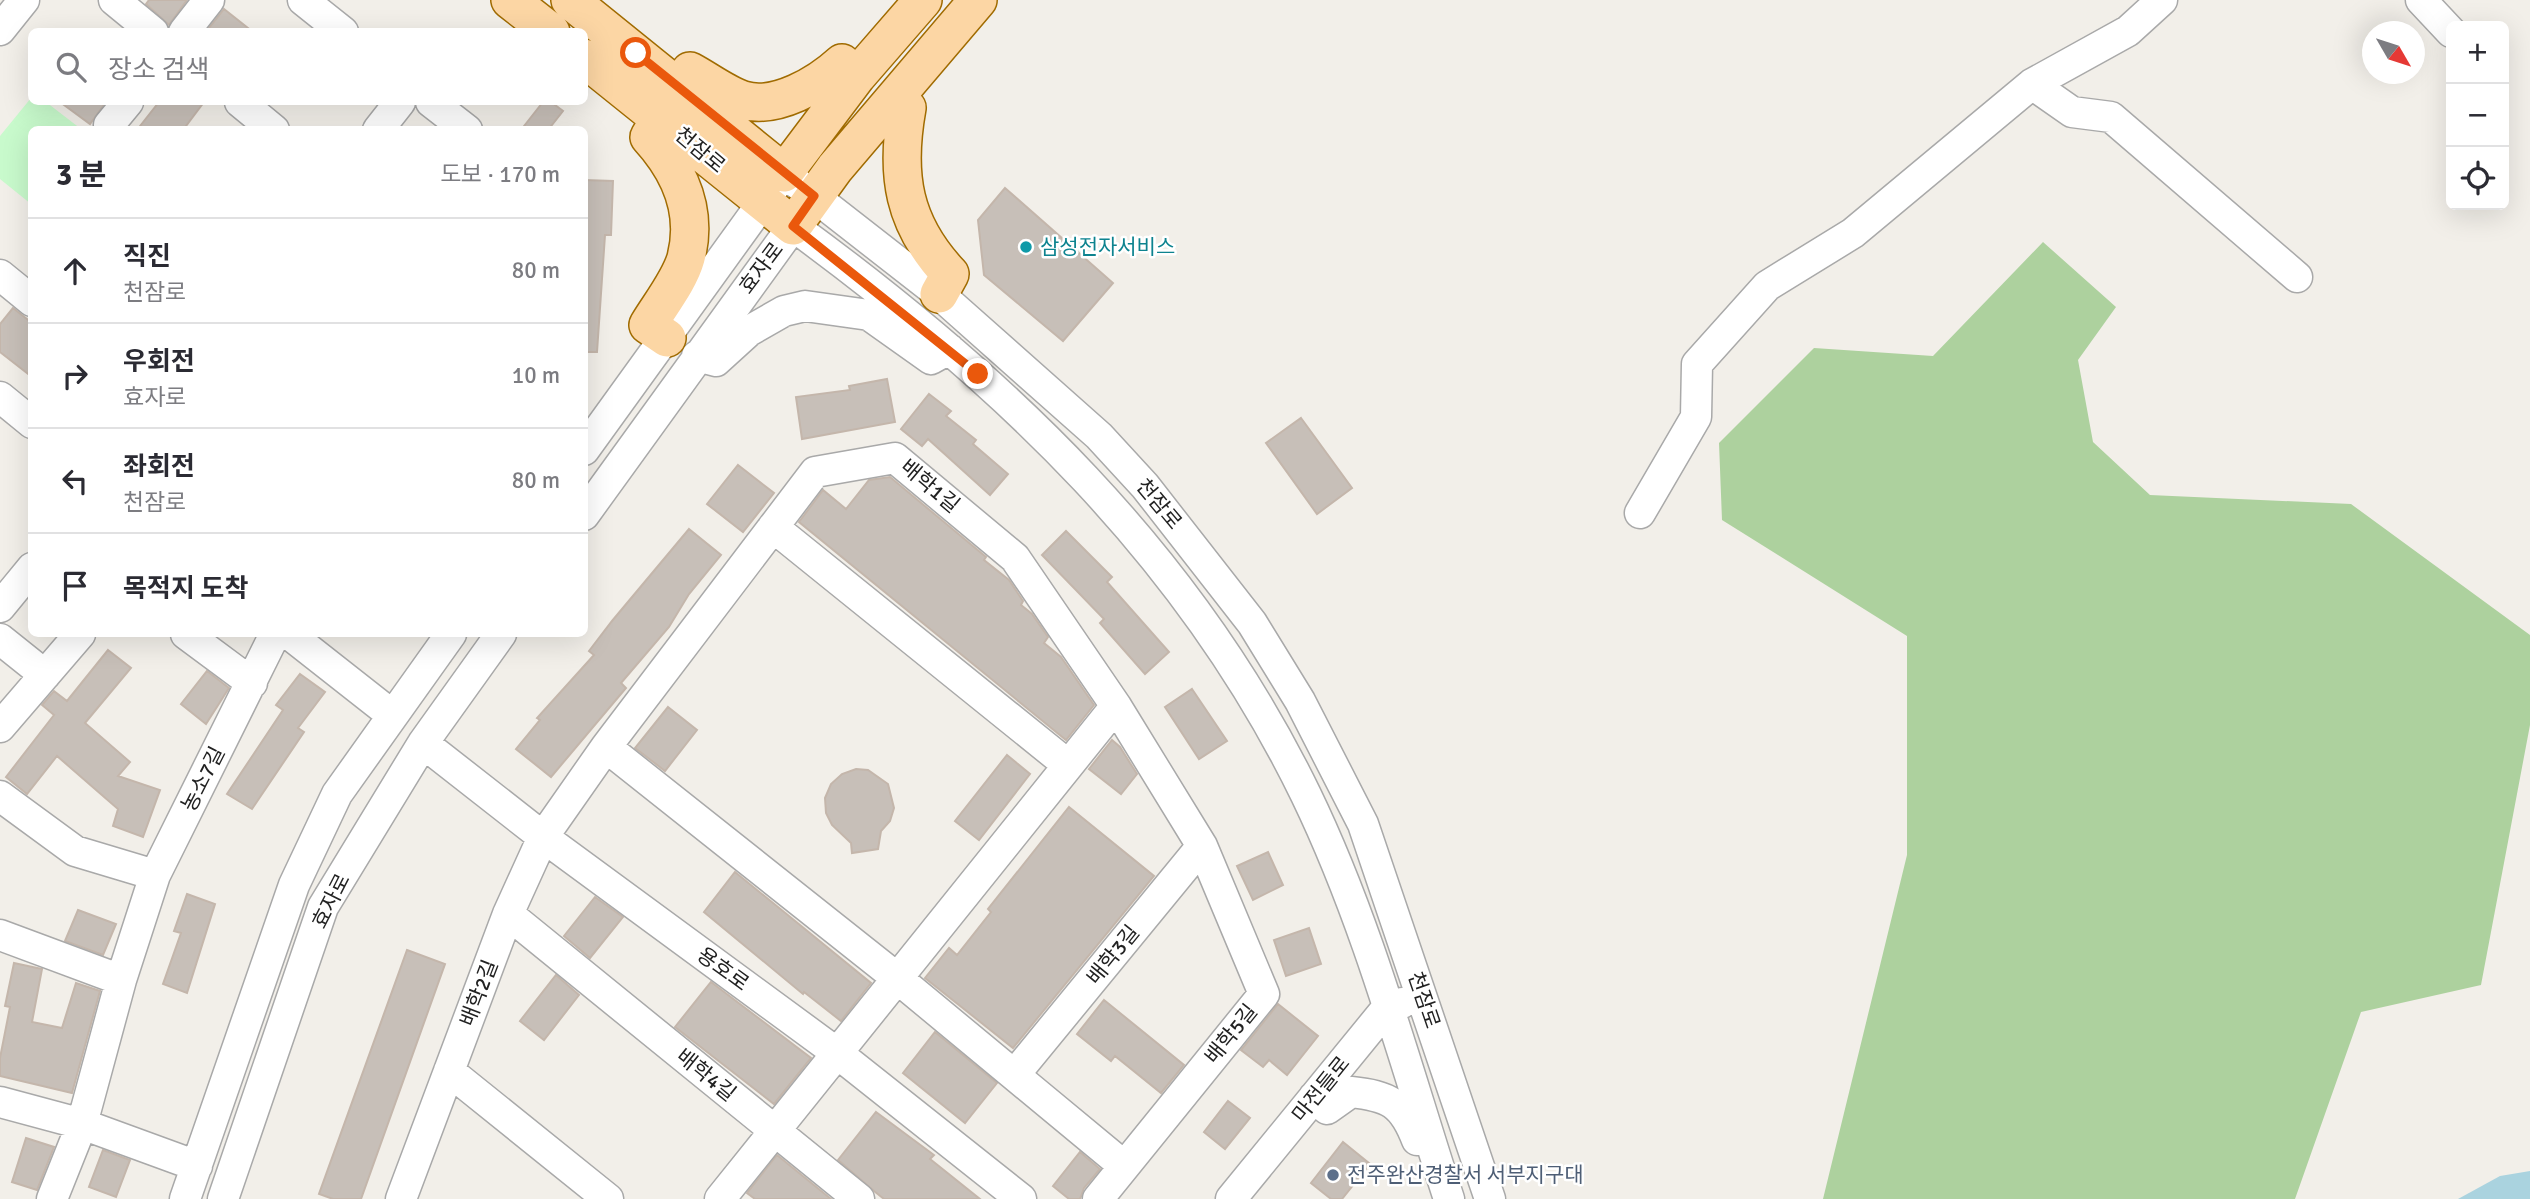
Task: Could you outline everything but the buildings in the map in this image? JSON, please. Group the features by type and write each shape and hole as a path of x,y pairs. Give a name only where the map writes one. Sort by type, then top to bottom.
{"main road":[{"path":"510,0 546,28"},
{"name":"천잠로","path":"570,0 763,201 793,226"},
{"name":"효자로","path":"784,173 858,76 923,0"},
{"name":"효자로","path":"793,226 814,196 978,0"},
{"name":"천잠로","path":"588,60 670,102 784,173"},
{"path":"682,347 649,325 686,259 690,213 667,158 649,137 690,71 744,100 777,100 824,80 842,63 858,76"},
{"path":"895,98 907,108 901,141 907,206 918,234 950,274 939,294"}],"street":[{"path":"0,30 24,0"},
{"path":"114,0 148,28"},
{"path":"187,28 209,0"},
{"path":"303,0 338,28"},
{"path":"1640,513 1696,418 1697,364 1767,286 1853,233 2032,84 2128,31 2162,0"},
{"path":"2421,0 2446,28"},
{"path":"2032,84 2072,112 2111,117 2297,277"},
{"path":"109,125 126,105"},
{"path":"244,105 269,126"},
{"path":"380,126 398,105"},
{"path":"435,105 462,126"},
{"name":"천잠로","path":"784,173 939,294 1099,436 1154,497 1252,623 1300,701 1363,824 1490,1199"},
{"name":"효자로","path":"588,508 763,201 784,173"},
{"name":"천잠로","path":"793,226 950,349 1048,437 1144,542 1230,661 1306,796 1343,879 1449,1199"},
{"name":"효자로","path":"588,446 793,226"},
{"path":"0,275 28,298"},
{"path":"682,347 716,361 749,331 784,311 805,306 869,315 931,359 950,349"},
{"path":"0,397 28,420"},
{"name":"배학1길","path":"544,837 606,747 815,472 895,457 1015,558 1116,706"},
{"path":"773,527 1068,765"},
{"path":"0,607 28,573"},
{"path":"0,727 77,637"},
{"path":"190,637 252,683"},
{"name":"농소7길","path":"52,1199 82,1124 121,980 155,876 274,637"},
{"path":"293,637 392,715"},
{"name":"효자로","path":"186,1199 294,885 337,794 449,637"},
{"name":"효자로","path":"223,1199 323,908 423,743 499,637"},
{"path":"0,639 44,675"},
{"path":"720,1199 1116,706 1202,846"},
{"name":"용호로","path":"423,743 544,837 837,1053 1021,1199"},
{"path":"606,747 897,978 1124,1166"},
{"path":"0,796 75,851 155,876"},
{"name":"배학2길","path":"401,1199 509,914 544,837"},
{"name":"배학3길","path":"1015,1074 1202,846"},
{"name":"배학5길","path":"1098,1199 1264,994 1202,846"},
{"name":"배학4길","path":"509,914 859,1199"},
{"path":"0,935 121,980"},
{"path":"1387,1008 1423,997"},
{"name":"마전들로","path":"1231,1199 1387,1008"},
{"path":"449,1071 608,1199"},
{"path":"1314,1097 1327,1109 1351,1092 1382,1095 1408,1116 1420,1147 1432,1144"},
{"path":"0,1102 82,1124 197,1166"}],"green space":[{"path":"28,102 28,105 50,105 77,126 28,126 28,202 0,179 0,136"},
{"path":"2043,242 2116,307 2078,360 2093,442 2150,495 2351,504 2530,635 2530,725 2481,985 2361,1012 2295,1199 1823,1199 1907,855 1907,636 1722,520 1719,443 1814,348 1933,356"}],"water":[{"path":"2530,1171 2530,1199 2458,1199 2500,1176"}],"place":[{"name":"삼성전자서비스","path":"1026,247"},
{"name":"전주완산경찰서 서부지구대","path":"1333,1175"}],"route":[{"path":"636,53 814,196 793,226 978,374"}]}
